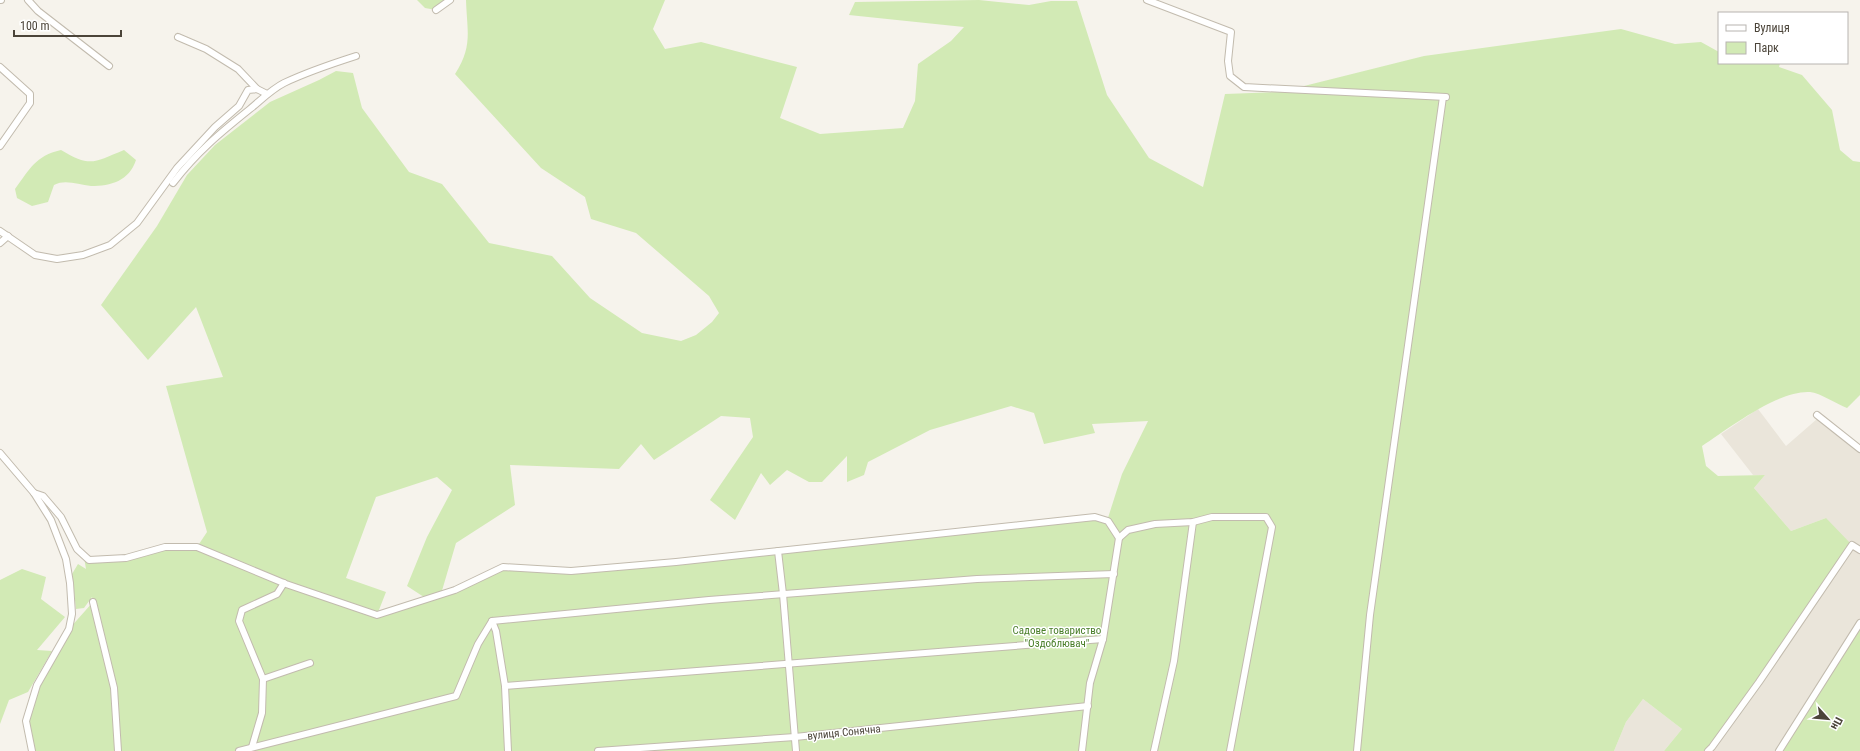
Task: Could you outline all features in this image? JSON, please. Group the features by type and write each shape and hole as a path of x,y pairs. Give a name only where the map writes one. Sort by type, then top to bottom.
{"street":[{"path":"28,0 38,11 109,66"},
{"path":"436,10 450,0"},
{"path":"1146,0 1231,32 1228,61 1230,76 1244,87 1444,97 1370,615 1356,751"},
{"path":"178,37 206,49 238,69 257,89 267,94"},
{"path":"174,183 189,162 209,142 267,94 294,79 320,68 356,56"},
{"path":"0,67 30,94 30,103 0,146"},
{"path":"0,231 34,255 57,259 83,255 110,245 137,223 177,168 215,127 239,106 248,90 257,89"},
{"path":"0,243 8,236"},
{"path":"1817,415 1860,449"},
{"path":"0,453 34,493 51,520 66,558 70,583 72,614 69,630 37,685 26,721 32,751"},
{"path":"34,493 43,496 61,517 77,549 89,560 126,558 165,547 197,547 284,583 377,615 455,590 503,567 571,571 778,551 1095,517 1108,521 1119,538"},
{"path":"1082,751 1090,683 1103,639 1119,538 1128,530 1155,524 1193,522 1212,517 1266,517 1272,527 1230,751"},
{"path":"1154,751 1174,661 1193,522"},
{"path":"1708,751 1759,682 1852,545 1860,550"},
{"path":"778,551 784,594 796,751"},
{"path":"492,621 784,594 977,579 1114,574"},
{"path":"252,747 262,713 262,679 239,621 242,610 277,594 284,583"},
{"path":"93,602 114,688 118,751"},
{"path":"492,621 496,631 505,686 508,751"},
{"path":"240,751 456,696 478,644 492,621"},
{"path":"1779,751 1860,623"},
{"path":"505,686 1103,639"},
{"path":"262,679 310,663"},
{"name":"вулиця Сонячна","path":"598,751 795,737 1088,706"}],"shaded area":[{"path":"1758,409 1786,446 1817,419 1860,452 1860,623 1779,751 1708,751 1826,518 1791,531 1754,488 1765,475 1753,475 1721,434"},
{"path":"1643,699 1682,729 1664,751 1614,751 1626,722"}],"green space":[{"path":"417,0 450,0 436,10 425,8"},
{"name":"Садове товариство \"Оздоблювач\"","path":"466,0 665,0 653,29 665,49 701,42 797,67 780,118 820,134 903,128 915,101 918,64 951,41 964,27 849,15 855,2 979,0 1029,5 1051,1 1077,1 1107,95 1149,158 1203,187 1225,94 1280,92 1424,56 1621,29 1675,44 1701,42 1718,51 1718,64 1780,64 1779,67 1802,75 1832,110 1840,150 1853,161 1860,162 1860,395 1847,408 1823,396 1810,392 1797,393 1783,397 1739,421 1702,446 1706,466 1718,476 1765,475 1754,488 1791,531 1826,518 1852,545 1708,751 1664,751 1682,729 1643,699 1626,722 1614,751 32,751 26,721 37,685 69,629 93,602 92,597 84,608 76,609 72,574 78,564 86,569 84,557 102,561 157,548 197,547 207,532 166,386 223,377 196,307 148,360 101,305 157,226 187,175 215,145 270,102 336,71 353,73 362,108 409,172 442,184 489,243 552,256 590,298 642,333 681,341 696,335 712,322 719,313 709,296 636,233 591,219 585,197 541,168 455,74 461,64 467,46 468,30","holes":["1011,406 1034,413 1044,444 1095,433 1092,424 1148,421 1122,474 1107,521 1095,517 571,571 503,567 441,594 456,543 515,505 510,465 619,469 641,444 654,460 721,416 750,418 753,437 710,500 735,520 761,473 770,485 787,470 809,482 822,482 847,456 847,482 864,475 868,462 930,430","437,477 452,490 427,537 407,586 427,599 377,615 386,592 346,578 376,497"]},
{"path":"61,150 79,159 92,161 106,158 124,150 136,160 129,173 118,181 112,183 91,186 68,182 59,183 54,185 48,202 32,206 17,198 15,189 29,169 45,156"},
{"path":"22,569 46,577 41,599 65,617 37,650 52,651 28,692 9,700 0,724 0,580"},
{"path":"1860,623 1860,751 1779,751"}]}
